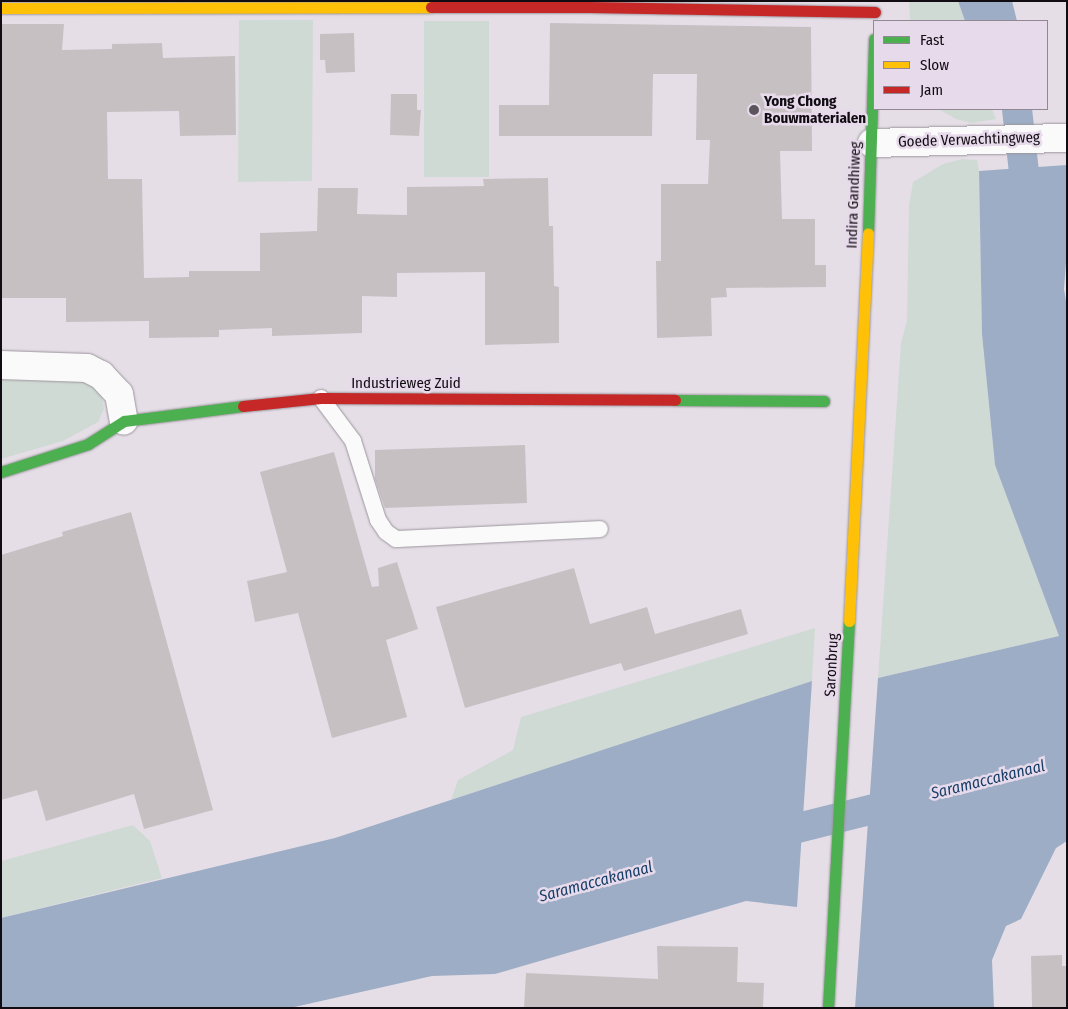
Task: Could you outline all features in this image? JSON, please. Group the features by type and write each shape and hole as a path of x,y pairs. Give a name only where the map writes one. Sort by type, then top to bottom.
{"street":[{"path":"1,8 589,4 875,12"},
{"name":"Indira Gandhiweg","path":"865,323 873,92"},
{"name":"Goede Verwachtingweg","path":"872,144 981,139 1067,138"},
{"name":"Saronbrug","path":"828,1008 865,323"},
{"path":"1,365 87,368 101,375 119,394 124,421"},
{"name":"Industrieweg Zuid","path":"1,472 88,444 124,421 178,412 321,398 824,401"}],"lane":[{"path":"321,398 353,441 378,520 386,532 396,539 600,529"}],"shaded area":[{"path":"909,1 958,1 965,20 910,20"},
{"path":"239,20 313,20 312,181 238,182"},
{"path":"424,21 489,21 489,177 424,177"},
{"path":"940,110 992,110 996,119 971,123 956,119"},
{"path":"962,159 977,160 979,171 982,334 995,465 1059,636 878,678 901,343 907,320 909,205 913,182 943,164"},
{"path":"76,377 91,385 102,396 104,409 98,422 63,441 1,459 1,378"},
{"path":"815,628 812,681 451,800 458,780 513,750 521,717"},
{"path":"133,825 150,841 162,878 1,918 1,861"}],"water":[{"path":"958,1 1012,1 1017,20 965,20"},
{"path":"1067,165 1067,250 1064,289 1067,307 1067,841 1056,848 1021,919 1006,926 992,960 994,1008 855,1008 878,678 1059,636 995,465 982,334 979,171"},
{"path":"812,681 797,907 746,901 495,974 432,976 290,1008 1,1008 1,918 335,838"}],"building":[{"path":"550,23 811,27 812,151 780,151 782,219 815,219 815,265 826,265 826,287 726,288 727,297 711,298 712,336 657,338 656,261 661,261 661,184 708,184 710,140 696,140 697,74 653,74 652,136 499,136 499,105 549,105"},
{"path":"1,24 64,24 62,50 112,49 112,44 162,43 163,58 235,56 236,135 180,136 179,111 107,112 108,179 142,179 144,278 189,277 189,271 260,271 260,233 317,231 318,188 358,188 357,214 407,215 407,187 484,186 483,179 548,178 549,226 553,226 554,286 559,287 559,343 485,345 485,272 397,273 397,297 362,296 362,333 272,336 272,328 219,330 219,337 149,338 149,321 66,322 66,298 1,298"},
{"path":"354,33 355,72 326,73 325,60 320,60 320,34"},
{"path":"391,94 417,94 417,110 421,110 419,136 390,135"},
{"path":"525,445 527,503 385,508 375,479 375,450"},
{"path":"334,452 372,587 379,586 378,568 397,562 418,629 386,640 407,717 332,738 298,613 255,622 247,581 287,572 260,472"},
{"path":"131,512 213,810 144,829 134,794 46,821 37,790 1,800 1,555 63,536 62,532"},
{"path":"574,568 590,624 647,607 655,634 741,609 748,634 624,671 621,663 465,708 436,607"},
{"path":"657,946 738,947 737,982 764,983 763,1008 524,1008 526,973 658,979"},
{"path":"1062,955 1062,966 1067,966 1067,1008 1032,1008 1031,956"}],"waterway":[{"path":"1017,110 1028,208"},
{"name":"Saramaccakanaal","path":"762,837 909,800"}],"traffic: fast":[{"path":"868,233 873,71"},
{"path":"675,400 824,401"},
{"path":"1,472 88,444 124,421 243,406"},
{"path":"828,1008 849,621"}],"traffic: slow":[{"path":"1,8 431,7"},
{"path":"849,621 868,233"}],"traffic: jam":[{"path":"431,7 589,7 875,12"},
{"path":"243,406 321,398 675,400"}],"place":[{"name":"Yong Chong Bouwmaterialen","path":"754,110"}]}
